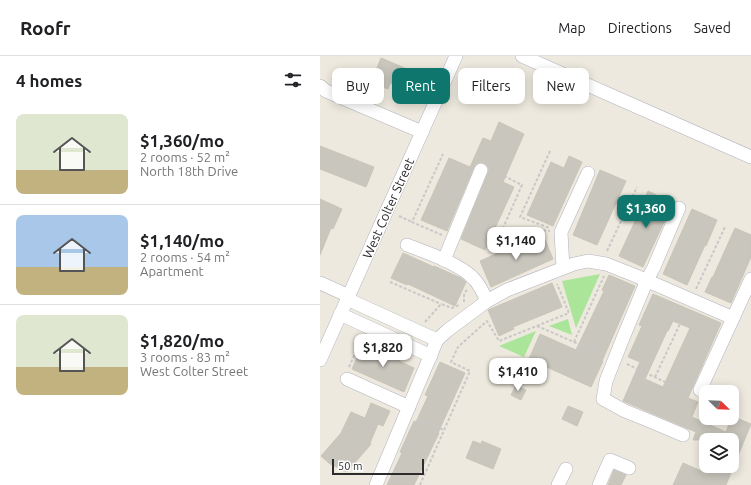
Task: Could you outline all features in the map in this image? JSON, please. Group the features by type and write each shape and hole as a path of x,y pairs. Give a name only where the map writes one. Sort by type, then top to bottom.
{"street":[{"name":"West Colter Street","path":"320,360 456,56"},
{"path":"522,56 751,157"},
{"path":"320,86 326,91 422,132"},
{"path":"444,260 481,170"},
{"path":"557,270 561,232 588,173"},
{"path":"679,208 615,358 606,381 603,400 625,411 683,435"},
{"path":"407,245 466,270 482,290 487,301"},
{"path":"376,485 438,340 448,330 487,301 506,290 557,270 588,261 606,264 647,280 733,318"},
{"path":"697,393 751,279"},
{"path":"320,283 348,298 438,340"},
{"path":"340,314 431,356"},
{"path":"347,375 408,411"},
{"path":"599,485 610,460 629,468"},
{"path":"558,485 566,469"}],"path":[{"path":"550,151 520,217 561,232"},
{"path":"412,222 443,154"},
{"path":"504,176 522,185 496,244 530,229 561,232"},
{"path":"574,342 637,187"},
{"path":"399,216 452,239"},
{"path":"655,377 725,227"},
{"path":"420,485 470,371 452,362 458,347 487,321 499,341 568,314 557,270"},
{"path":"390,282 452,308 465,302 464,295 472,277"},
{"path":"424,322 441,304"},
{"path":"537,326 615,358 655,377 697,393"},
{"path":"347,375 364,336"},
{"path":"408,411 444,430"}],"green space":[{"path":"600,274 576,328 562,281"},
{"path":"568,319 572,335 549,326"},
{"path":"536,331 524,357 499,346"}],"building":[{"path":"381,58 405,68 392,68 392,84 390,83 388,89 384,87 384,68 377,68"},
{"path":"499,122 524,134 503,182 514,187 485,250 461,239 488,173 489,169 484,163 480,162 474,167 447,231 421,220 449,158 470,167 483,138 491,141"},
{"path":"320,146 374,167 366,187 320,169"},
{"path":"569,156 582,162 553,226 527,215 551,162 564,168"},
{"path":"600,170 626,181 597,245 573,235"},
{"path":"648,191 673,203 643,267 619,256"},
{"path":"320,199 342,209 333,229 331,228 320,255"},
{"path":"692,209 717,220 687,285 663,274"},
{"path":"735,228 751,235 751,257 731,303 705,292"},
{"path":"543,235 553,259 491,287 480,261 503,251 503,253"},
{"path":"403,253 461,278 466,282 455,306 408,284 407,285 391,278"},
{"path":"609,275 635,286 591,387 529,359 540,334 576,350 604,291 602,290"},
{"path":"552,283 562,307 513,327 514,329 499,336 488,310"},
{"path":"653,294 721,323 688,398 698,402 692,417 699,420 699,425 710,425 726,432 729,425 739,425 739,419 751,424 739,453 739,433 699,433 699,440 693,440 696,432 623,401 640,362 628,357 642,326 639,325","holes":["673,321 690,328 663,387 645,379"]},
{"path":"363,344 400,360 399,361 414,368 404,392 352,369"},
{"path":"440,362 465,373 439,433 414,485 387,485 402,453 400,452 414,421 416,422 428,396 425,395"},
{"path":"516,385 526,390 521,400 511,395"},
{"path":"371,403 390,411 383,426 378,424 370,443 371,444 347,472 330,464 321,456 341,433 351,412 365,418"},
{"path":"568,406 583,412 577,426 562,419"},
{"path":"473,441 481,444 482,441 501,449 493,469 466,458"},
{"path":"683,463 699,470 699,473 731,473 726,485 673,485"},
{"path":"614,470 626,475 621,485 608,485"}]}
